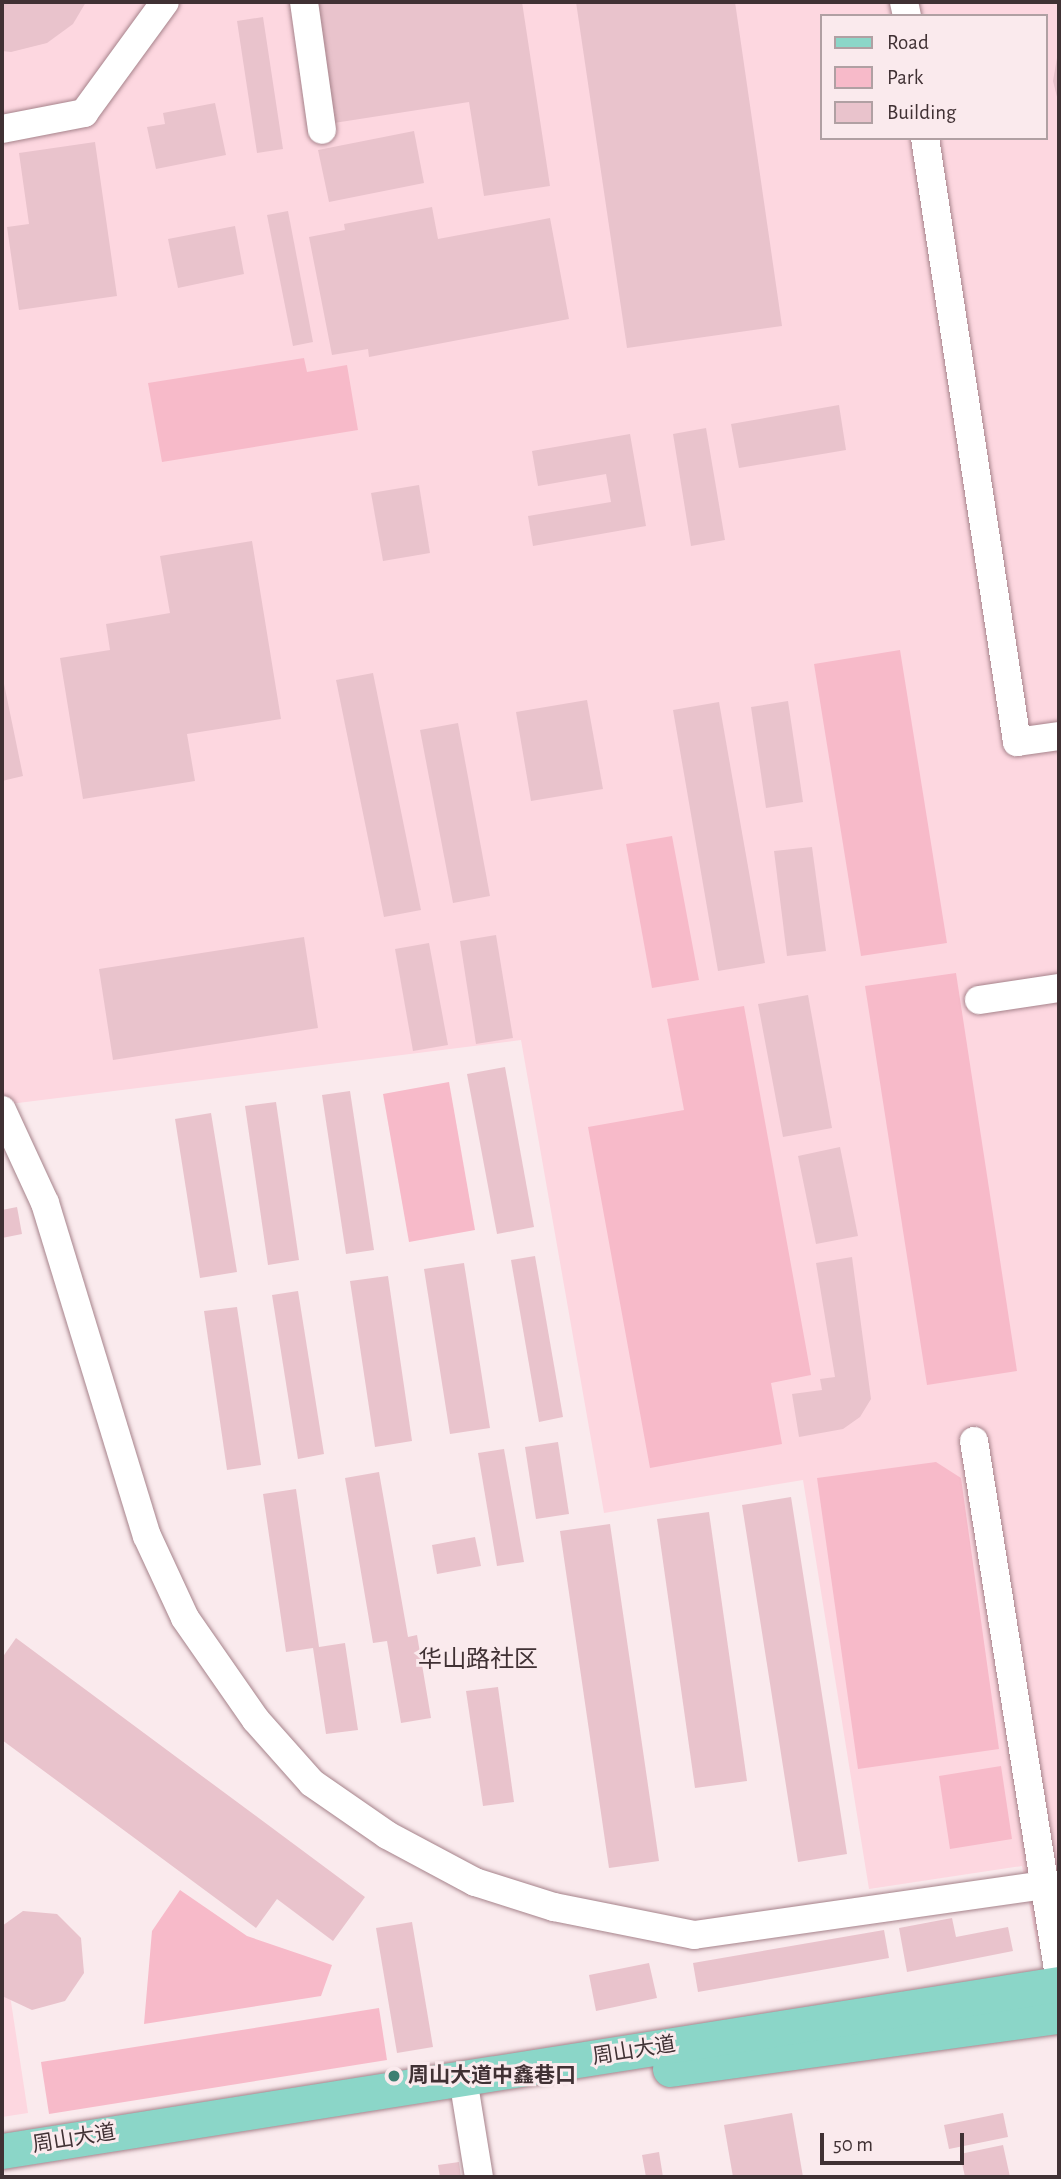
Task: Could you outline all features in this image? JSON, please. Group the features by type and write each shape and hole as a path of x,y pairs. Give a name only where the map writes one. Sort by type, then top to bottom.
{"main road":[{"name":"周山大道","path":"2,2151 1059,1984"},
{"name":"周山大道","path":"2,2171 466,2097 1059,2016"}],"street":[{"path":"2,129 84,113 165,2"},
{"path":"303,2 323,130"},
{"path":"925,140 1017,742 1059,736"},
{"path":"979,1000 1059,988"},
{"path":"2,1110 45,1203 147,1536 179,1606 256,1720 312,1783 387,1835 475,1882 554,1908 694,1935 1045,1885"},
{"path":"974,1441 1059,1976"},
{"path":"466,2097 479,2177"}],"shaded area":[{"path":"2,2 1059,2 1059,1947 1038,1950 1022,1866 869,1889 803,1480 604,1513 521,1040 2,1105"},
{"path":"2,1943 28,2113 2,2117"}],"green space":[{"path":"304,358 307,372 347,365 358,430 162,462 148,383"},
{"path":"900,650 947,943 861,956 814,664"},
{"path":"672,836 699,980 652,988 626,844"},
{"path":"956,973 1017,1371 927,1385 865,986"},
{"path":"744,1006 811,1375 771,1383 782,1444 650,1468 588,1127 684,1110 667,1019"},
{"path":"449,1082 475,1230 409,1242 383,1094"},
{"path":"936,1462 961,1478 999,1749 858,1769 817,1478"},
{"path":"1001,1766 1012,1839 950,1849 939,1776"},
{"path":"180,1890 247,1936 332,1965 321,1996 144,2024 152,1931"},
{"path":"379,2008 387,2060 49,2114 41,2062"}],"building":[{"path":"2,2 86,2 73,24 47,43 11,52 2,51"},
{"path":"315,2 522,2 550,186 484,196 469,102 334,123"},
{"path":"576,2 735,2 782,326 627,348"},
{"path":"263,17 283,149 257,153 237,21"},
{"path":"1059,52 1058,101 1053,81"},
{"path":"215,103 226,155 156,169 147,127 165,124 163,113"},
{"path":"414,131 424,183 329,202 318,150"},
{"path":"95,142 117,296 19,310 7,227 29,224 19,153"},
{"path":"432,207 438,239 550,218 569,319 369,357 368,349 332,355 309,237 345,230 344,224"},
{"path":"288,211 313,342 293,346 267,215"},
{"path":"235,226 244,274 178,288 168,239"},
{"path":"839,405 846,450 739,468 731,424"},
{"path":"706,428 725,540 691,546 673,434"},
{"path":"630,434 646,526 533,546 528,516 611,502 606,474 538,486 532,451"},
{"path":"419,485 430,553 383,561 371,493"},
{"path":"252,541 281,719 187,734 195,781 83,799 60,658 110,650 106,624 170,613 160,556"},
{"path":"373,673 421,910 384,917 336,680"},
{"path":"2,674 23,776 2,781"},
{"path":"587,700 603,789 531,801 516,712"},
{"path":"788,701 803,802 766,808 751,707"},
{"path":"719,702 765,963 718,971 673,710"},
{"path":"458,723 490,896 453,903 420,730"},
{"path":"812,847 826,951 787,956 774,851"},
{"path":"496,935 513,1038 476,1044 460,941"},
{"path":"304,937 318,1028 113,1060 99,969"},
{"path":"429,943 448,1045 413,1051 395,949"},
{"path":"808,995 832,1128 783,1137 758,1004"},
{"path":"505,1067 534,1227 497,1234 467,1074"},
{"path":"350,1091 374,1250 346,1254 322,1095"},
{"path":"276,1102 299,1260 268,1265 245,1106"},
{"path":"211,1113 237,1272 200,1278 175,1119"},
{"path":"840,1147 858,1236 816,1244 798,1156"},
{"path":"17,1207 22,1234 2,1238 2,1210"},
{"path":"535,1256 563,1417 539,1422 511,1260"},
{"path":"852,1257 871,1399 860,1417 843,1429 799,1437 792,1394 822,1390 820,1379 835,1377 816,1263"},
{"path":"464,1263 490,1428 450,1434 424,1269"},
{"path":"388,1276 412,1441 375,1447 350,1281"},
{"path":"298,1291 324,1454 298,1459 272,1295"},
{"path":"237,1307 261,1465 227,1470 204,1311"},
{"path":"558,1442 569,1514 536,1519 525,1447"},
{"path":"504,1449 524,1562 497,1566 478,1453"},
{"path":"379,1472 408,1637 417,1635 431,1718 401,1723 387,1641 373,1643 345,1478"},
{"path":"296,1489 319,1647 345,1643 358,1730 326,1734 313,1648 286,1652 263,1494"},
{"path":"791,1497 847,1854 798,1862 742,1505"},
{"path":"709,1512 747,1781 695,1788 657,1519"},
{"path":"610,1524 659,1861 609,1868 560,1531"},
{"path":"475,1537 481,1566 437,1574 432,1545"},
{"path":"16,1638 365,1897 333,1941 277,1899 256,1928 2,1740 2,1658"},
{"path":"498,1687 514,1802 483,1806 466,1691"},
{"path":"23,1911 57,1914 81,1938 84,1973 65,2001 32,2010 2,1996 2,1926"},
{"path":"952,1918 956,1937 1008,1927 1013,1951 907,1972 899,1928"},
{"path":"412,1922 433,2047 397,2053 376,1928"},
{"path":"884,1930 889,1958 698,1992 693,1963"},
{"path":"649,1963 657,1998 596,2011 589,1975"},
{"path":"792,2113 803,2177 733,2177 724,2125"},
{"path":"1003,2113 1008,2137 949,2149 944,2125"},
{"path":"1003,2145 1010,2177 965,2177 960,2154"},
{"path":"659,2152 663,2177 646,2177 642,2155"},
{"path":"459,2162 461,2177 440,2177 438,2165"}],"place":[{"name":"周山大道中鑫巷口","path":"394,2076"}],"district":[{"name":"华山路社区","path":"478,1661"}]}
